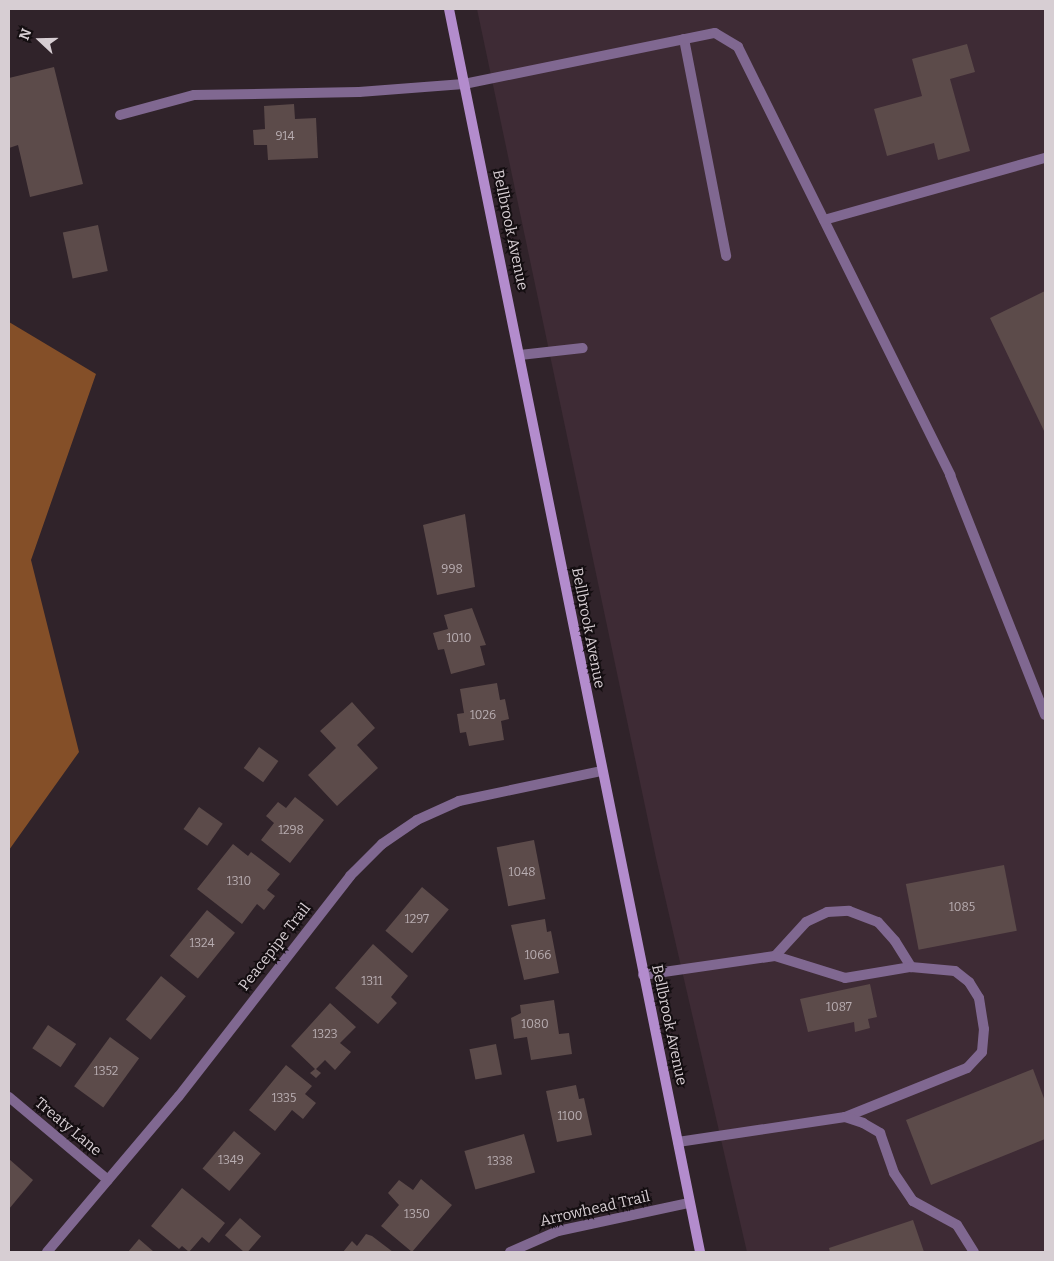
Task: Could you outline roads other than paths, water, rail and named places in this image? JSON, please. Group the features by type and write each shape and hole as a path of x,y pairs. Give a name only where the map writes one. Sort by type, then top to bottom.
{"street":[{"name":"Bellbrook Avenue","path":"449,9 520,355 601,771 700,1252"},
{"path":"120,115 194,95 359,92 464,84 715,33 738,47 950,474 1045,715"},
{"path":"684,39 726,256"},
{"path":"824,220 1045,158"},
{"path":"520,355 583,348"},
{"name":"Peacepipe Trail","path":"47,1252 179,1096 350,876 382,844 417,820 459,801 601,771"},
{"path":"774,956 806,922 827,912 849,911 878,922 895,941 911,967"},
{"path":"643,975 774,956 845,978 911,967 955,972 969,982 979,998 984,1029 982,1052 967,1068 845,1117 678,1142"},
{"name":"Treaty Lane","path":"9,1097 108,1180"},
{"path":"845,1117 880,1133 894,1173 912,1200 957,1225 974,1252"},
{"name":"Arrowhead Trail","path":"510,1252 558,1231 689,1203"}]}
